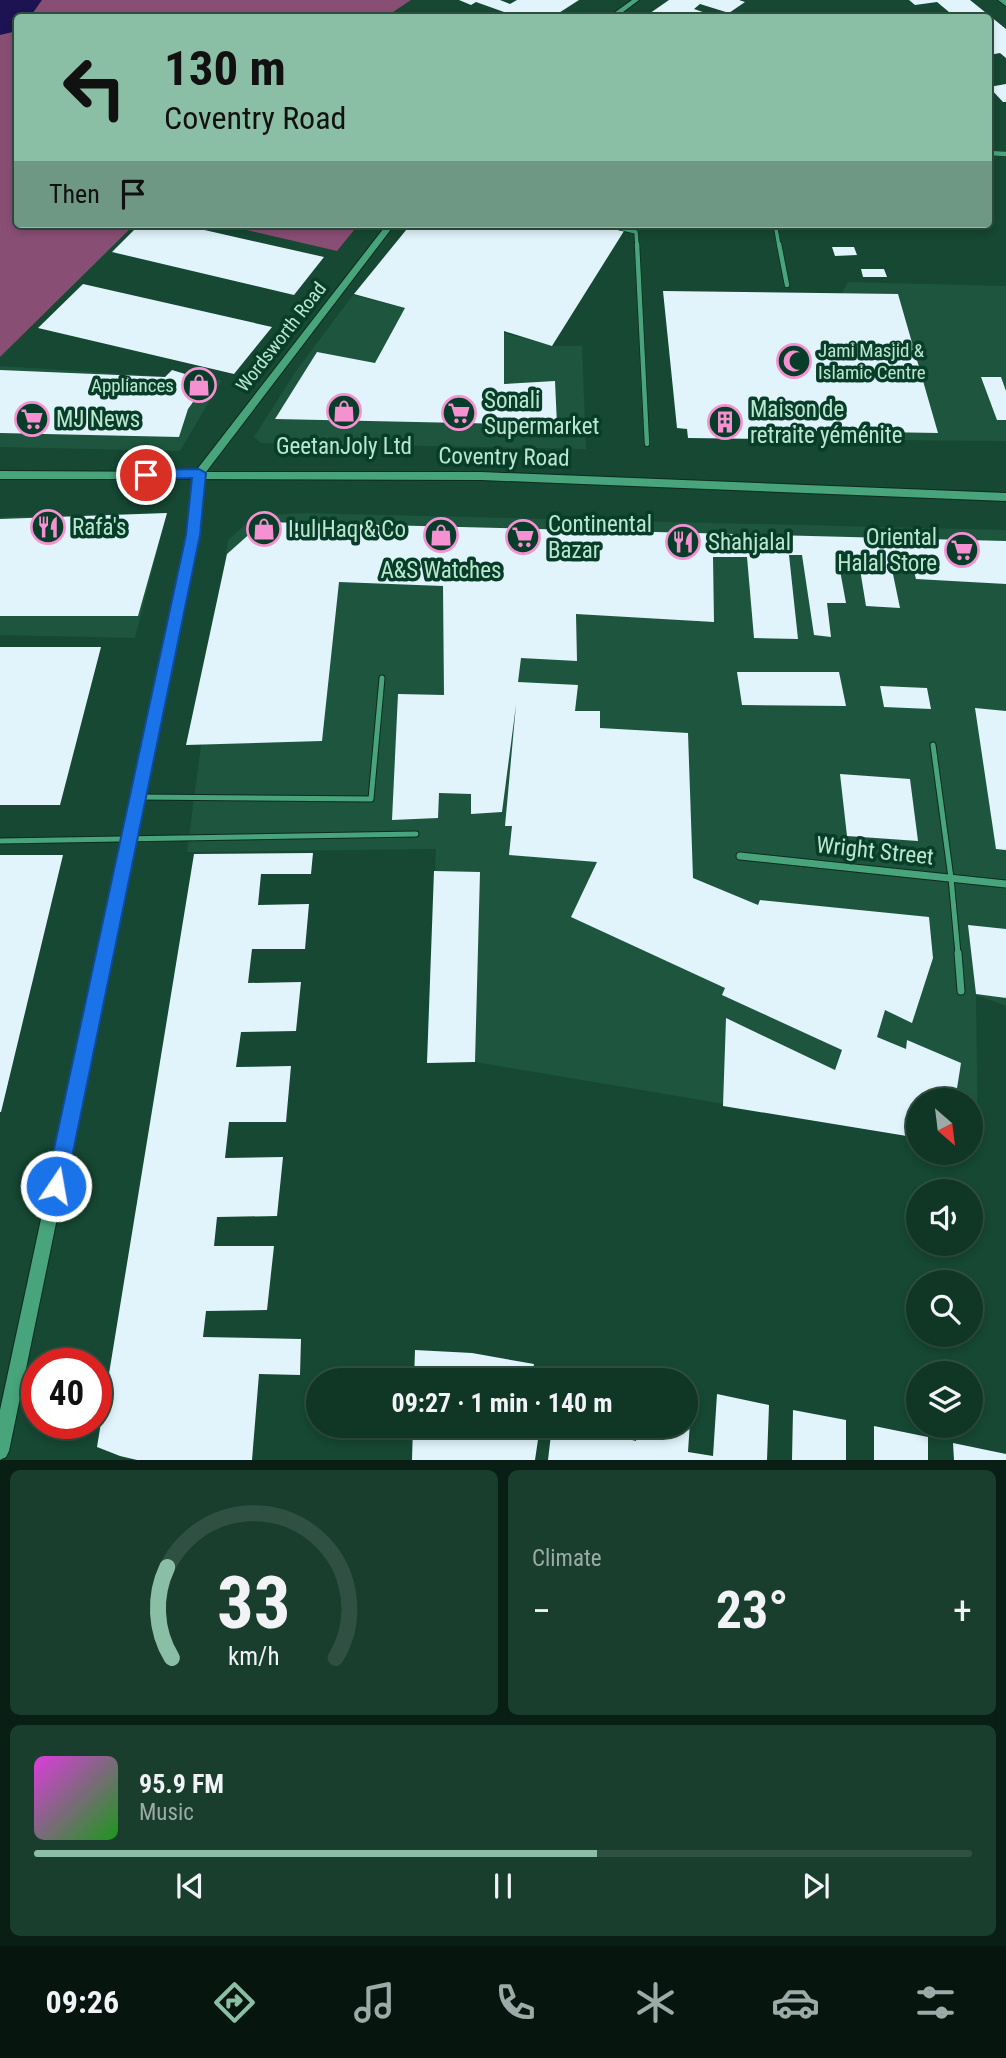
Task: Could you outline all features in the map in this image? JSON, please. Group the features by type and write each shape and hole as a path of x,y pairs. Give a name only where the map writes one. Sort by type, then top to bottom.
{"main road":[{"path":"1002,0 1006,4"}],"street":[{"path":"616,14 636,0"},
{"name":"Wordsworth Road","path":"199,473 388,228"},
{"path":"0,1451 193,535 199,473"},
{"name":"Coventry Road","path":"0,475 199,473 494,477 1006,497"},
{"name":"Wright Street","path":"740,856 1006,884"}],"lane":[{"path":"619,228 636,232 647,444"},
{"path":"776,228 787,285"},
{"path":"138,797 371,799 382,678"},
{"path":"933,745 951,878 961,991"},
{"path":"0,841 128,841 416,834"}],"shaded area":[{"path":"0,0 411,0 390,14 14,14 14,228 131,228 0,357"},
{"path":"0,0 42,0 32,14 14,14 14,32 0,35"},
{"path":"238,228 356,228 337,251"},
{"path":"848,282 1006,286 1006,441 872,440 838,300"},
{"path":"353,295 554,346 582,346 586,449 261,443 254,437 296,371"},
{"path":"0,366 222,380 180,451 0,447"},
{"path":"167,513 135,638 0,635 0,517"},
{"path":"303,513 1006,530 1006,1006 976,995 977,1088 906,1088 906,1135 475,1062 427,1063 436,849 187,852 228,540 255,516"}],"building":[{"path":"459,0 500,0 510,4 517,0 579,0 557,14 501,14 504,12 476,2 471,5"},
{"path":"669,0 745,2 729,13 700,4 694,9 708,14 649,14"},
{"path":"909,0 970,0 987,14 938,14 949,12 937,2 915,5"},
{"path":"992,18 1006,29 1006,58 1000,53 992,54"},
{"path":"1006,84 1006,102 992,90 992,86"},
{"path":"136,228 196,228 324,257 294,295 112,252"},
{"path":"408,228 611,228 624,231 552,346 504,331 504,384 555,381 557,425 275,419 317,352 375,363 405,308 354,294"},
{"path":"832,247 854,247 857,255 835,256"},
{"path":"861,269 884,269 887,277 863,277"},
{"path":"83,284 272,327 234,374 38,328"},
{"name":"Jami Masjid & Islamic Centre","path":"663,291 898,294 938,433 765,430 766,439 688,438 687,429 677,428"},
{"path":"0,370 165,377 172,370 208,381 188,409 179,437 0,433"},
{"path":"981,377 1001,377 1006,391 1006,420 997,420"},
{"path":"167,513 138,616 0,616 0,519"},
{"path":"263,522 1006,541 1006,584 916,579 910,557 889,555 900,608 866,606 858,557 837,554 846,603 827,603 831,637 814,635 802,555 789,555 798,639 754,638 747,557 713,557 714,622 576,614 577,661 521,658 518,682 578,685 575,711 600,711 600,728 688,733 693,878 758,905 760,900 929,917 933,958 912,1023 885,1010 877,1037 906,1049 907,1040 961,1063 957,1088 906,1088 906,1136 723,1106 726,1018 835,1070 842,1050 722,995 725,988 571,917 597,862 509,855 512,826 505,826 516,705 502,812 471,814 471,794 439,793 438,818 392,820 398,694 444,695 443,586 339,582 322,741 186,745 227,554"},
{"path":"0,647 101,647 60,805 0,805"},
{"path":"737,672 839,672 846,706 742,705"},
{"path":"880,686 927,688 931,709 884,707"},
{"path":"975,708 1006,711 1006,850 996,849"},
{"path":"840,774 910,779 918,841 847,836"},
{"path":"313,853 311,874 261,874 258,905 309,904 305,949 252,949 248,983 301,982 296,1031 241,1032 236,1067 291,1066 286,1122 229,1122 225,1158 283,1157 277,1216 217,1217 214,1246 274,1246 267,1310 206,1311 203,1337 301,1339 300,1375 259,1374 252,1460 137,1460 97,1447 98,1439 112,1439 112,1355 194,854"},
{"path":"0,855 63,855 1,1112 0,1112"},
{"path":"434,871 480,872 475,1062 427,1063"},
{"path":"968,925 1006,929 1006,998 976,994"},
{"path":"415,1350 472,1353 534,1364 533,1368 414,1368"},
{"path":"717,1394 769,1405 767,1460 548,1460 551,1438 624,1438 636,1441 636,1438 689,1438 688,1452 713,1456"},
{"path":"793,1410 846,1420 846,1460 792,1460"},
{"path":"874,1426 906,1433 906,1438 928,1438 928,1460 874,1460"},
{"path":"413,1438 538,1438 535,1460 412,1460"},
{"path":"953,1443 1006,1454 1006,1460 954,1460"}],"place":[{"name":"Jami Masjid & Islamic Centre","path":"794,361"},
{"name":"Appliances","path":"199,385"},
{"name":"GeetanJoly Ltd","path":"344,411"},
{"name":"Sonali Supermarket","path":"459,413"},
{"name":"MJ News","path":"32,419"},
{"name":"Maison de retraite yéménite","path":"725,422"},
{"name":"Rafa's","path":"48,527"},
{"name":"I.ul Haq & Co","path":"264,529"},
{"name":"A&S Watches","path":"441,535"},
{"name":"Continental Bazar","path":"523,537"},
{"name":"Shahjalal","path":"683,542"},
{"name":"Oriental Halal Store","path":"962,550"}],"route":[{"path":"56,1186 193,535 199,473 146,475"}]}
